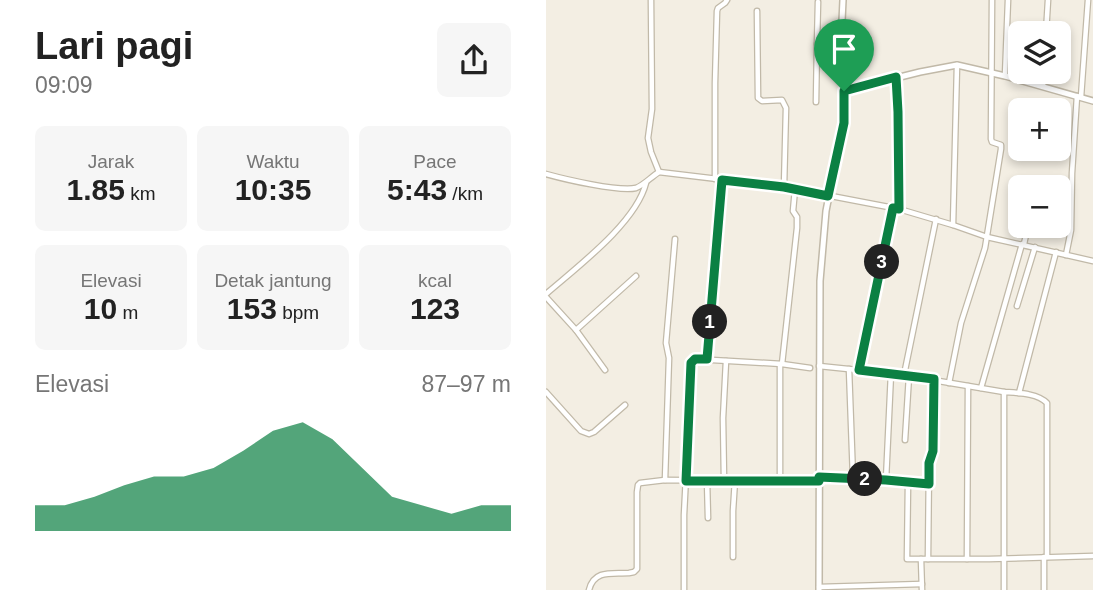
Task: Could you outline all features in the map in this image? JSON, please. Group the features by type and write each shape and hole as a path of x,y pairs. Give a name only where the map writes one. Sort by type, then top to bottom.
{"street":[{"path":"651,0 652,105 648,138 659,172"},
{"path":"715,179 717,11 727,0"},
{"path":"843,0 841,42 844,123 828,196 822,240 815,368 819,588 922,587 921,563"},
{"path":"949,383 961,323 987,237 1001,149 1000,145 991,139 992,0"},
{"path":"1005,76 1008,0"},
{"path":"1047,21 1048,0"},
{"path":"1066,255 1071,223 1072,173 1088,0"},
{"path":"816,102 818,2"},
{"path":"757,11 758,98 762,101 782,100 786,108 784,187"},
{"path":"817,44 841,42"},
{"path":"844,91 957,65 1093,101"},
{"path":"953,225 957,65"},
{"path":"859,370 896,209 896,77"},
{"path":"546,174 570,181 624,188 638,187 659,172 784,187 896,209 936,219 987,237 1093,261"},
{"path":"707,359 722,180"},
{"path":"606,370 546,296 625,222 646,182"},
{"path":"780,481 781,364 797,228 793,211 795,190"},
{"path":"905,440 906,375 936,219"},
{"path":"981,388 1025,238"},
{"path":"665,480 669,358 666,343 675,239"},
{"path":"1017,306 1035,247"},
{"path":"1019,393 1056,253"},
{"path":"576,330 636,276"},
{"path":"684,590 691,363 695,359 891,373 1044,399 1047,403 1044,590"},
{"path":"724,480 726,361"},
{"path":"849,369 853,478"},
{"path":"886,480 891,373"},
{"path":"928,559 929,463 933,451 934,379"},
{"path":"967,559 968,386"},
{"path":"546,392 581,432 585,433 594,432 625,405"},
{"path":"1004,392 1004,590"},
{"path":"589,590 591,583 600,575 636,571 640,483 665,480 780,481 853,478 929,484"},
{"path":"707,480 708,518"},
{"path":"733,557 735,480"},
{"path":"908,482 906,558 921,563 928,559 1045,560 1093,556"}],"route":[{"path":"896,77 899,209 893,208 859,370 934,379 933,451 929,463 929,484 819,477 819,481 686,481 691,363 695,359 707,359 722,180 784,187 828,196 844,123 844,91 896,77"}]}
